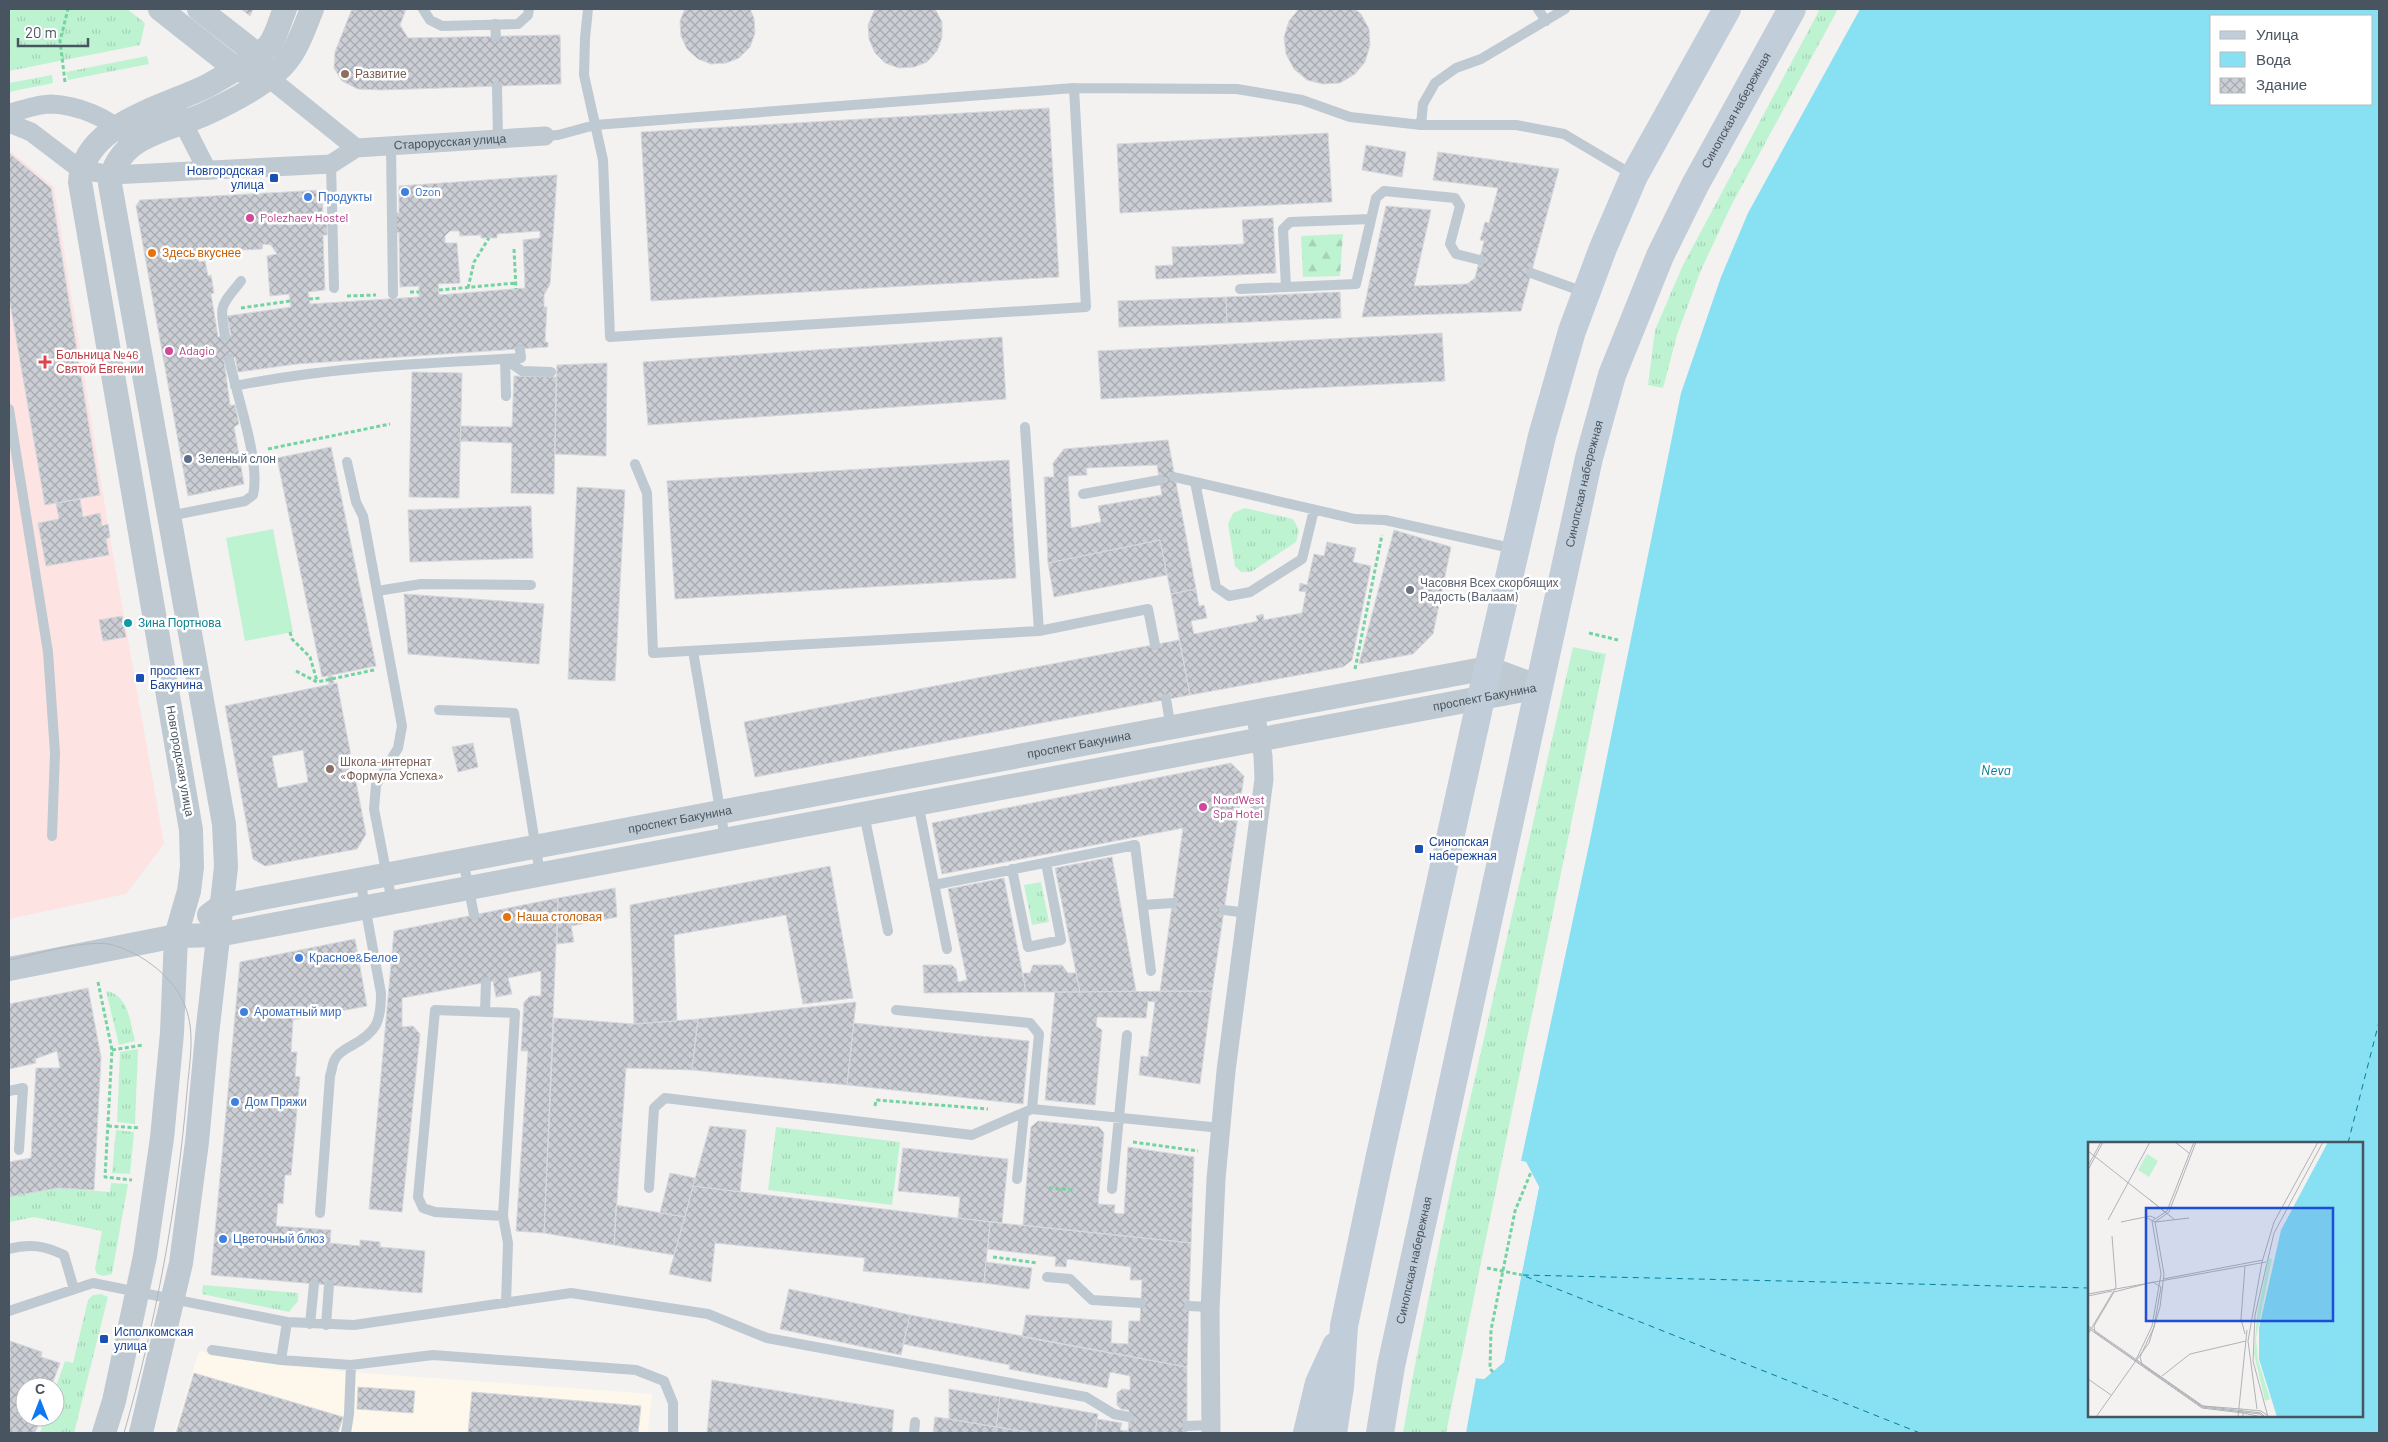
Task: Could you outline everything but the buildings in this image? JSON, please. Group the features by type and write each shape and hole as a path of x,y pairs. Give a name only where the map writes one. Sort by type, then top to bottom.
{"main road":[{"path":"1333,1433 1340,1387 1344,1326 1481,698 1542,436 1572,331 1634,176 1727,9"},
{"name":"Синопская набережная","path":"1380,1433 1391,1366 1589,458 1612,375 1660,256 1695,185 1792,9"},
{"path":"1307,1433 1320,1383 1344,1326"}],"street":[{"path":"160,9 236,69 268,78 356,148"},
{"path":"199,9 258,55 268,78"},
{"path":"141,1433 181,1263 197,1142 226,867 224,824 110,184 126,136 147,111 206,86 258,55 270,44 285,9"},
{"path":"81,170 88,154 101,140 126,136 182,122 205,114 268,78 291,57 312,9"},
{"path":"172,101 207,170"},
{"path":"9,113 50,104 86,112 126,136"},
{"name":"Старорусская улица","path":"9,123 31,132 81,170 112,175 331,164 356,148 545,136"},
{"name":"Новгородская улица","path":"81,170 80,182 191,830 192,867 189,891 176,936"},
{"name":"проспект Бакунина","path":"176,936 221,906 1488,668 1539,687"},
{"name":"проспект Бакунина","path":"9,969 176,936 218,935 1539,687"},
{"path":"1210,1429 1210,1307 1213,1226 1221,1128 1226,1071 1264,779 1256,712"},
{"path":"104,1433 114,1401 138,1292 162,1138 172,1033 176,936"}],"lane":[{"path":"423,9 430,20 442,26 518,24 528,15 528,9"},
{"path":"588,9 584,75 603,160 610,337 1086,307 1074,88"},
{"path":"1538,9 1546,21"},
{"path":"1421,125 1423,104 1435,83 1456,68 1481,59 1565,9"},
{"path":"495,24 496,37"},
{"path":"497,86 498,139"},
{"path":"545,136 595,124 1074,88 1237,89 1302,100 1350,118 1421,125 1516,125 1564,134 1634,176"},
{"path":"391,145 394,294"},
{"path":"331,164 334,288"},
{"path":"1240,289 1356,284 1376,198 1384,191 1455,198 1460,206 1450,244 1456,254 1480,260"},
{"path":"1286,287 1283,229 1290,222 1371,219"},
{"path":"1531,273 1586,293"},
{"path":"225,336 221,311 224,302 242,281"},
{"path":"235,386 296,375 376,367 521,358 520,349"},
{"path":"169,516 245,501 253,495 256,483 240,397 235,386 229,359"},
{"path":"505,359 522,371 551,372"},
{"path":"505,359 506,396"},
{"path":"9,408 48,652 56,753 52,836"},
{"path":"1025,427 1039,631"},
{"path":"347,462 356,502 363,516 402,726 398,748 376,786 374,809 392,902"},
{"path":"635,464 647,493 653,653 1039,631 1148,609 1155,645"},
{"path":"1174,478 1355,519 1385,520 1516,549"},
{"path":"1083,494 1160,480"},
{"path":"1195,482 1216,587 1229,596 1250,592 1302,559 1314,510"},
{"path":"377,591 420,584 531,585"},
{"path":"693,651 725,840"},
{"path":"1166,699 1171,728"},
{"path":"439,710 514,713 540,874"},
{"path":"918,804 947,949"},
{"path":"864,814 888,931"},
{"path":"934,885 1135,845 1151,970"},
{"path":"463,860 474,915"},
{"path":"1012,869 1028,947 1061,940 1046,863"},
{"path":"320,1213 330,1076 334,1060 343,1050 366,1038 376,1027 381,1010 381,993 360,879"},
{"path":"1142,905 1173,903"},
{"path":"1224,910 1247,913"},
{"path":"485,1012 486,982"},
{"path":"504,1216 435,1212 423,1208 418,1197 435,1010 515,1013 504,1216 508,1242 506,1303"},
{"path":"896,1010 1030,1023 1039,1034 1017,1179"},
{"path":"1112,1189 1127,1035"},
{"path":"9,1091 24,1088 19,1150"},
{"path":"649,1188 654,1108 665,1098 972,1135 1028,1111 1221,1128"},
{"path":"9,1249 20,1246 43,1246 64,1255 74,1290"},
{"path":"1047,1277 1070,1279 1092,1300 1141,1303"},
{"path":"9,1311 93,1283 287,1322 354,1326 571,1293 708,1314 767,1338 1086,1398 1114,1414 1129,1417"},
{"path":"310,1324 314,1284"},
{"path":"326,1325 329,1285"},
{"path":"1189,1306 1210,1307"},
{"path":"281,1360 287,1322"},
{"path":"212,1350 281,1360 351,1365 433,1355 636,1370 664,1381 673,1403 673,1433"},
{"path":"346,1433 349,1414 351,1365"},
{"path":"914,1433 915,1422"},
{"path":"1187,1426 1210,1429"}],"path":[{"path":"65,82 60,41 68,9"},
{"path":"468,288 474,262 490,238"},
{"path":"514,248 516,289"},
{"path":"439,290 516,283"},
{"path":"344,296 419,292"},
{"path":"309,299 326,298"},
{"path":"221,311 290,301"},
{"path":"250,452 390,424"},
{"path":"1353,676 1385,520"},
{"path":"290,632 292,639 310,657 317,682"},
{"path":"1589,633 1618,640"},
{"path":"296,671 317,682 391,667"},
{"path":"98,982 112,1050 105,1177 134,1180"},
{"path":"112,1050 143,1044"},
{"path":"873,1123 876,1100 991,1110"},
{"path":"108,1126 140,1128"},
{"path":"1116,1139 1204,1152"},
{"path":"1493,1372 1490,1368 1490,1341 1502,1271 1514,1211 1531,1172"},
{"path":"1049,1188 1075,1190"},
{"path":"993,1257 1040,1263 1047,1277"},
{"path":"1487,1268 1522,1275"}],"shaded area":[{"name":"Больница №46 Святой Евгении","path":"9,150 54,187 110,537 164,844 126,894 9,919"},
{"path":"199,1351 337,1371 652,1394 648,1433 174,1433"}],"green space":[{"path":"9,9 127,9 145,23 140,45 9,71"},
{"path":"1820,9 1838,9 1732,204 1701,270 1677,335 1663,388 1648,385 1655,330 1683,265"},
{"path":"147,56 149,64 68,80 66,72"},
{"path":"52,75 53,83 9,92 9,83"},
{"path":"1343,234 1340,276 1303,277 1301,236"},
{"path":"1245,508 1293,519 1299,530 1296,542 1251,572 1241,572 1235,566 1228,524 1233,513"},
{"path":"273,529 293,632 245,641 226,538"},
{"path":"1573,647 1606,654 1446,1433 1403,1433 1459,1148"},
{"path":"1041,882 1049,922 1032,925 1024,885"},
{"path":"106,991 120,998 124,1004 130,1018 135,1041 119,1045"},
{"path":"138,1049 135,1124 117,1122 120,1052"},
{"path":"776,1127 900,1142 892,1205 768,1190"},
{"path":"116,1130 134,1132 130,1174 112,1173"},
{"path":"111,1183 128,1184 112,1274 103,1276 97,1274 95,1269 102,1231 34,1217 9,1222 9,1197 57,1188 110,1192"},
{"path":"203,1285 298,1293 298,1301 289,1312 202,1294"},
{"path":"101,1294 108,1297 74,1433 40,1433 42,1427 65,1427 65,1377 59,1377 65,1361 73,1363 88,1300 93,1295"}],"water":[{"name":"Neva","path":"1860,9 2379,9 2379,1433 1466,1433 1476,1378 1484,1379 1504,1362 1539,1187 1526,1162 1521,1161 1589,845 1681,393 1721,277 1748,213"}],"pier":[{"path":"1521,1161 1526,1162 1539,1187 1504,1362 1484,1379 1476,1378 1477,1375 1483,1376 1502,1361 1536,1187 1524,1164 1520,1163"}],"ferry route":[{"path":"2348,1142 2379,1022"},
{"path":"1920,1433 1522,1275 2088,1288"}],"tram line":[{"path":"9,960 76,945 103,943 113,945 135,954 156,968 174,986 185,1006 188,1016 191,1038 190,1060 183,1135 171,1222 146,1349 124,1433"}],"place":[{"name":"Развитие","path":"345,74"},
{"name":"Новгородская улица","path":"274,178"},
{"name":"Ozon","path":"405,192"},
{"name":"Продукты","path":"308,197"},
{"name":"Polezhaev Hostel","path":"250,218"},
{"name":"Здесь вкуснее","path":"152,253"},
{"name":"Adagio","path":"169,351"},
{"name":"Больница №46 Святой Евгении","path":"45,362"},
{"name":"Зеленый слон","path":"188,459"},
{"name":"Часовня Всех скорбящих Радость (Валаам)","path":"1410,590"},
{"name":"Зина Портнова","path":"128,623"},
{"name":"проспект Бакунина","path":"140,678"},
{"name":"Школа-интернат «Формула Успеха»","path":"330,769"},
{"name":"NordWest Spa Hotel","path":"1203,807"},
{"name":"Синопская набережная","path":"1419,849"},
{"name":"Наша столовая","path":"507,917"},
{"name":"Красное&Белое","path":"299,958"},
{"name":"Ароматный мир","path":"244,1012"},
{"name":"Дом Пряжи","path":"235,1102"},
{"name":"Цветочный блюз","path":"223,1239"},
{"name":"Исполкомская улица","path":"104,1339"}]}
